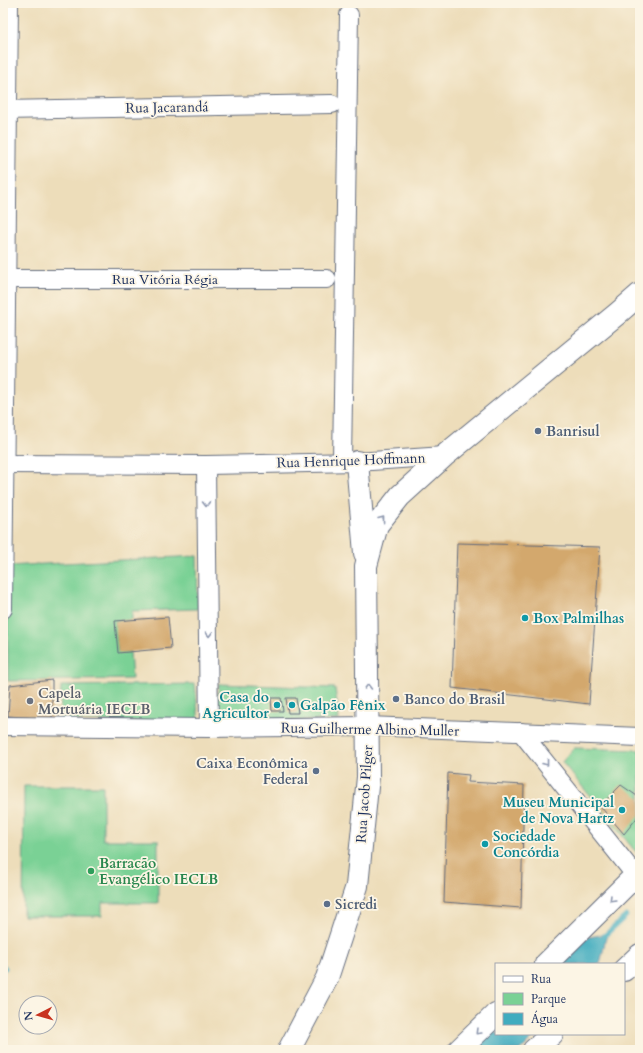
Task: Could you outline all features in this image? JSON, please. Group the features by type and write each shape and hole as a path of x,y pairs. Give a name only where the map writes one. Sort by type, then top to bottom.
{"street":[{"path":"3,609 5,110 9,3"},
{"path":"349,15 350,461 366,566"},
{"name":"Rua Jacarandá","path":"5,110 332,104"},
{"name":"Rua Vitória Régia","path":"4,279 327,279"},
{"name":"Rua Henrique Hoffmann","path":"4,464 206,465 350,461 444,456 640,294"},
{"name":"Rua Jacob Pilger","path":"289,1050 327,978 357,886 368,777 366,566 378,525 400,496 444,456"},
{"path":"206,465 210,728"},
{"name":"Rua Guilherme Albino Muller","path":"3,726 210,728 368,726 640,737"},
{"path":"521,732 638,876 547,963"},
{"path":"625,969 640,955"},
{"path":"459,1050 495,1015"},
{"path":"534,1050 551,1035"}],"green space":[{"path":"197,556 198,609 132,611 132,620 115,621 118,652 130,652 132,679 8,681 7,566"},
{"path":"195,684 199,723 60,720 61,686"},
{"path":"219,684 335,688 339,720 215,721"},
{"path":"574,748 640,750 640,857 562,762"},
{"name":"Barracão Evangélico IECLB","path":"24,786 103,786 103,840 158,840 158,903 102,903 102,916 23,916"}],"water":[{"path":"607,934 600,963 552,963 577,939"},
{"path":"495,1020 495,1035 536,1035 521,1050 465,1050"}],"building":[{"name":"Box Palmilhas","path":"457,543 600,547 589,704 452,688"},
{"path":"168,617 171,648 118,653 115,621"},
{"name":"Capela Mortuária IECLB","path":"52,680 52,719 8,716 10,685"},
{"name":"Casa do Agricultor","path":"271,698 281,698 283,711 272,711"},
{"name":"Galpão Fênix","path":"286,698 296,698 298,713 288,713"},
{"name":"Sociedade Concórdia","path":"448,773 469,775 468,782 524,785 521,908 444,902"},
{"name":"Museu Municipal de Nova Hartz","path":"621,785 640,798 640,814 624,834 600,806"}],"waterway":[{"path":"603,937 626,916"}],"place":[{"name":"Banrisul","path":"538,431"},
{"name":"Box Palmilhas","path":"525,618"},
{"name":"Banco do Brasil","path":"396,699"},
{"name":"Capela Mortuária IECLB","path":"30,701"},
{"name":"Casa do Agricultor","path":"277,705"},
{"name":"Galpão Fênix","path":"292,705"},
{"name":"Caixa Econômica Federal","path":"316,771"},
{"name":"Museu Municipal de Nova Hartz","path":"622,810"},
{"name":"Sociedade Concórdia","path":"485,844"},
{"name":"Barracão Evangélico IECLB","path":"91,871"},
{"name":"Sicredi","path":"327,904"}]}
